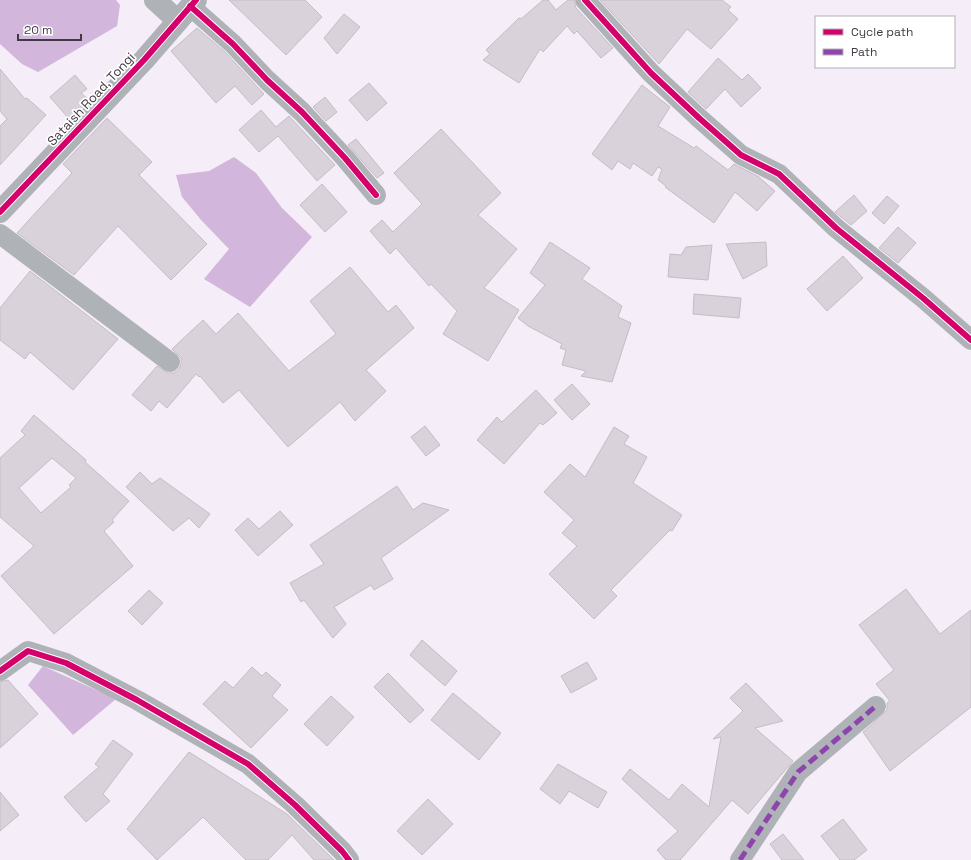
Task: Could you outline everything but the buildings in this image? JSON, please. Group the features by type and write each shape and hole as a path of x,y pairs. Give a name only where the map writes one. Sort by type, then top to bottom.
{"street":[{"path":"155,0 188,9 233,44 267,80 302,112 345,158 376,195"},
{"path":"585,0 651,73 741,156 779,174 836,228 923,298 971,340"},
{"name":"Sataish Road, Tongi","path":"0,212 188,9"},
{"path":"0,234 170,362"},
{"path":"0,671 28,651 66,663 137,700 248,764 295,804 342,851 349,860"},
{"path":"740,860 798,772 876,706"}],"shaded area":[{"path":"0,0 116,0 120,5 117,26 38,72 22,64 0,44"},
{"path":"234,157 256,173 282,208 312,237 250,307 204,279 229,249 202,221 182,197 176,175 209,171"},
{"path":"43,666 116,699 73,735 28,685"}],"marked path":[{"path":"740,860 798,772 876,706"}],"cycle path":[{"path":"0,212 144,60 196,0"},
{"path":"585,0 651,73 741,155 779,174 836,228 923,298 971,340"},
{"path":"190,6 233,44 267,80 302,112 345,158 376,195"},
{"path":"0,671 28,651 66,663 137,700 248,764 295,805 342,851 349,860"}]}
